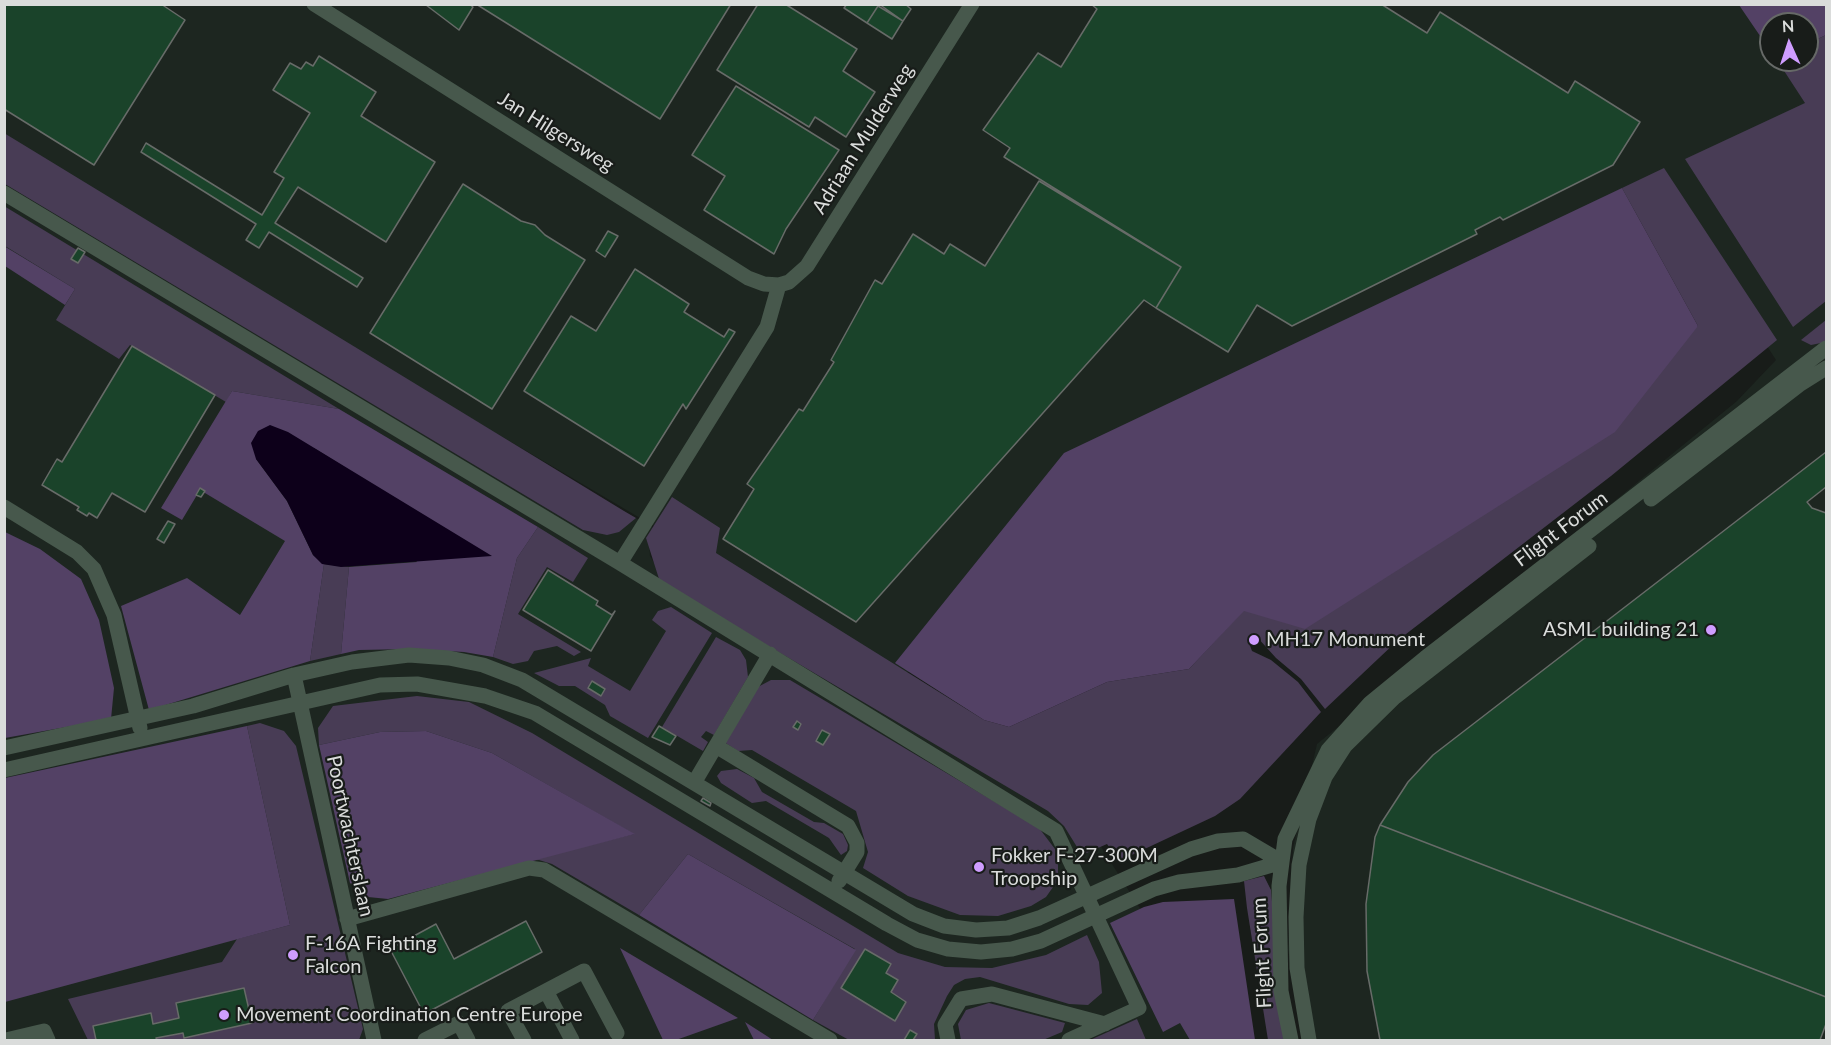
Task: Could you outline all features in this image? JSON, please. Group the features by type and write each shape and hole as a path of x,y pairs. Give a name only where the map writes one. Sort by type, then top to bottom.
{"street":[{"name":"Jan Hilgersweg","path":"314,4 748,278 764,284 778,285"},
{"name":"Adriaan Mulderweg","path":"778,285 789,282 807,266 972,4"},
{"path":"4,193 620,563 1056,831 1139,1008 1069,1041"},
{"path":"620,563 766,327 778,285"},
{"name":"Flight Forum","path":"1291,1041 1281,991 1279,886 1282,862 1285,840 1328,750 1370,703 1425,658 1827,348"},
{"name":"Flight Forum","path":"1309,1041 1297,968 1296,916 1299,865 1309,819 1325,777 1345,746 1402,692 1773,405 1827,368"},
{"path":"4,507 77,552 94,569 114,615 142,740"},
{"path":"694,783 770,654"},
{"path":"4,748 193,706 294,675 351,662 409,656 449,658 483,665 522,680 913,914 944,926 976,930 1008,928 1039,918 1191,849 1232,839 1243,839 1282,862"},
{"name":"Poortwachterslaan","path":"294,675 374,1041"},
{"name":"Flight Forum","path":"4,770 380,685 417,684 485,696 535,713 917,940 959,950 981,952 1012,949 1041,941 1134,898 1179,882 1238,875 1282,862"},
{"path":"716,746 848,826 857,843 857,852 833,891"},
{"path":"1328,750 1345,746"},
{"name":"Flight Forum","path":"1325,777 1328,750"},
{"path":"347,919 529,868 544,870 830,1041"},
{"path":"524,1041 508,1011 584,971 619,1037 602,1041"},
{"path":"546,991 572,1041"},
{"path":"948,1041 945,1025 961,999 992,994 1105,1024"},
{"path":"425,1041 459,1023 468,1041"},
{"path":"6,1041 44,1031 48,1041"}],"shaded area":[{"path":"5,5 1826,5 1826,1040 1304,1040 1288,949 1293,848 1317,744 1737,401 1776,360 1665,188 905,674 5,144"},
{"path":"1739,5 1826,5 1826,35 1819,38 1819,12 1759,12 1759,34"},
{"path":"1826,35 1826,301 1793,327 1685,159 1805,103 1785,72 1819,72 1819,38"},
{"path":"4,133 636,518 619,532 607,535 583,530 5,184"},
{"path":"1664,168 1777,340 1611,476 1397,641 1325,709 1301,679 1276,658 1257,637 1252,636 1248,640 1252,651 1271,660 1298,682 1321,712 1240,799 1215,816 1119,861 1107,844 1082,855 1064,826 1048,811 660,582 646,538 672,497 720,528 716,553 984,720 1009,727 1107,682 1189,669 1244,610 1698,326 1622,188"},
{"path":"4,176 654,528 649,542 650,556 656,566 1088,826 1223,1040 5,1040"},
{"path":"1622,188 1698,326 1615,432 1305,629 1244,611 1189,669 1107,682 1009,727 984,720 895,663 1064,453"},
{"path":"4,206 339,409 232,391 226,402 130,345 119,359 56,320 75,289 5,246"},
{"path":"4,246 75,289 65,305 5,266"},
{"path":"1826,320 1826,342 1811,345 1801,340"},
{"path":"232,391 339,409 538,527 517,558 493,657 464,652 411,649 359,650 341,654 349,567 417,562 349,470 314,448 256,459 287,501 313,555 324,564 310,661 149,710 121,606 187,578 240,615 285,541 200,490 182,520 161,508"},
{"path":"270,425 288,432 492,556 341,567 322,564 313,555 287,501 256,459 251,443 258,431"},
{"path":"538,527 588,558 573,582 547,567 518,614 581,652 574,656 557,646 534,651 528,661 513,664 493,657 517,558"},
{"path":"5,532 40,549 81,579 99,620 114,688 111,719 5,738"},
{"path":"324,564 349,567 341,654 310,661"},
{"path":"671,607 712,633 648,738 610,716 605,705 575,686 559,686 534,673 591,658 588,666 630,691 666,631 652,620 658,611"},
{"path":"716,637 740,650 746,660 748,677 714,735 706,731 701,737 708,742 703,751 662,727"},
{"path":"771,680 790,680 1039,828 1058,853 1058,880 1046,897 1031,906 998,916 960,915 908,896 863,868 868,852 856,811 752,750 738,751 724,742 756,688"},
{"path":"417,696 469,702 532,733 898,953 945,967 992,968 1046,955 1087,935 1099,962 1102,993 1088,1005 1069,1004 980,977 965,979 954,985 947,996 934,1024 935,1040 849,1040 813,1020 855,949 688,854 639,915 552,864 539,860 526,861 634,834 492,753 426,731 380,732 319,745 318,728 333,706"},
{"path":"260,723 284,731 296,746 363,1029 359,1040 88,1040 68,999 222,962 237,939 290,925 247,726"},
{"path":"247,726 290,925 5,1002 5,778"},
{"path":"426,731 492,753 635,834 388,899 368,897 350,883 319,745 380,732"},
{"path":"737,769 754,778 762,792 814,822 824,823 843,834 848,845 847,851 841,855 829,838 766,801 752,803 721,783 717,776 721,771"},
{"path":"688,854 856,950 813,1020 639,915"},
{"path":"1264,876 1271,890 1284,1040 1268,1040 1247,908 1244,881"},
{"path":"1234,899 1255,1040 1190,1040 1180,1023 1163,1032 1110,923 1144,907 1163,902"},
{"path":"620,948 738,1018 676,1040 663,1040"},
{"path":"989,1003 1065,1023 1062,1032 1043,1040 961,1040 958,1024 966,1010"},
{"path":"1137,1019 1146,1040 1090,1040"},
{"path":"745,1022 773,1040 754,1040"}],"building":[{"path":"4,4 161,4 185,20 94,165 4,109"},
{"path":"469,4 473,7 459,30 426,5"},
{"path":"476,4 731,4 660,119"},
{"path":"758,4 785,4 857,49 843,71 875,92 846,137 815,117 809,127 717,70"},
{"path":"847,4 876,4 878,6 867,23 844,8"},
{"path":"879,4 905,4 911,9 903,21"},
{"path":"1091,4 1381,4 1427,33 1440,12 1568,93 1575,81 1640,122 1613,165 1503,220 1500,217 1475,230 1477,234 1292,326 1257,305 1228,352 1156,308 1181,267 1004,157 1010,148 983,130 1038,53 1061,67 1097,9"},
{"path":"878,6 903,21 892,39 867,23"},
{"path":"319,56 376,92 361,116 435,162 386,242 298,187 275,223 363,278 357,287 269,232 259,248 246,240 256,224 141,152 146,143 262,215 284,178 274,172 310,113 273,90 290,63 301,69 306,62 313,66"},
{"path":"736,86 839,150 786,229 774,254 704,210 725,176 692,155"},
{"path":"1039,181 1181,267 1156,308 1144,300 856,622 723,539 754,489 747,484 799,409 803,411 834,362 831,360 875,280 882,284 913,234 944,254 950,244 985,266"},
{"path":"463,184 521,221 535,225 545,235 585,260 492,409 370,333"},
{"path":"608,231 618,236 605,257 596,251"},
{"path":"78,248 85,252 78,263 71,259"},
{"path":"635,269 689,304 684,312 724,337 729,329 735,332 686,409 683,404 644,466 524,391 571,316 596,331"},
{"path":"132,346 215,395 145,512 112,493 97,518 89,513 87,516 77,510 79,507 42,485 57,459 62,462"},
{"name":"ASML building 21","path":"1826,452 1826,487 1807,502 1812,508 1826,513 1826,997 1380,825 1408,782 1433,755"},
{"path":"200,488 205,491 201,497 196,495"},
{"path":"168,521 175,524 164,543 157,539"},
{"path":"548,570 598,601 596,605 612,615 615,611 591,651 523,610"},
{"path":"592,681 605,689 601,696 588,688"},
{"path":"797,721 801,724 798,730 793,727"},
{"path":"659,726 676,736 670,745 652,737"},
{"path":"822,730 830,734 823,745 816,741"},
{"path":"703,798 711,803 710,806 701,801"},
{"path":"1380,825 1826,997 1826,1024 1820,1040 1380,1040 1367,971 1366,904 1375,837"},
{"path":"526,921 542,952 424,1014 390,949 436,924 454,959"},
{"path":"865,949 891,964 886,973 898,980 891,992 906,1002 895,1021 841,988"},
{"path":"244,988 252,1023 184,1038 183,1033 156,1038 157,1040 96,1040 93,1026 151,1013 153,1024 179,1018 176,1003"},
{"path":"910,1030 917,1034 913,1040 904,1040"}],"place":[{"name":"ASML building 21","path":"1711,630"},
{"name":"MH17 Monument","path":"1254,640"},
{"name":"Fokker F-27-300M Troopship","path":"979,867"},
{"name":"F-16A Fighting Falcon","path":"293,955"},
{"name":"Movement Coordination Centre Europe","path":"224,1015"}]}
